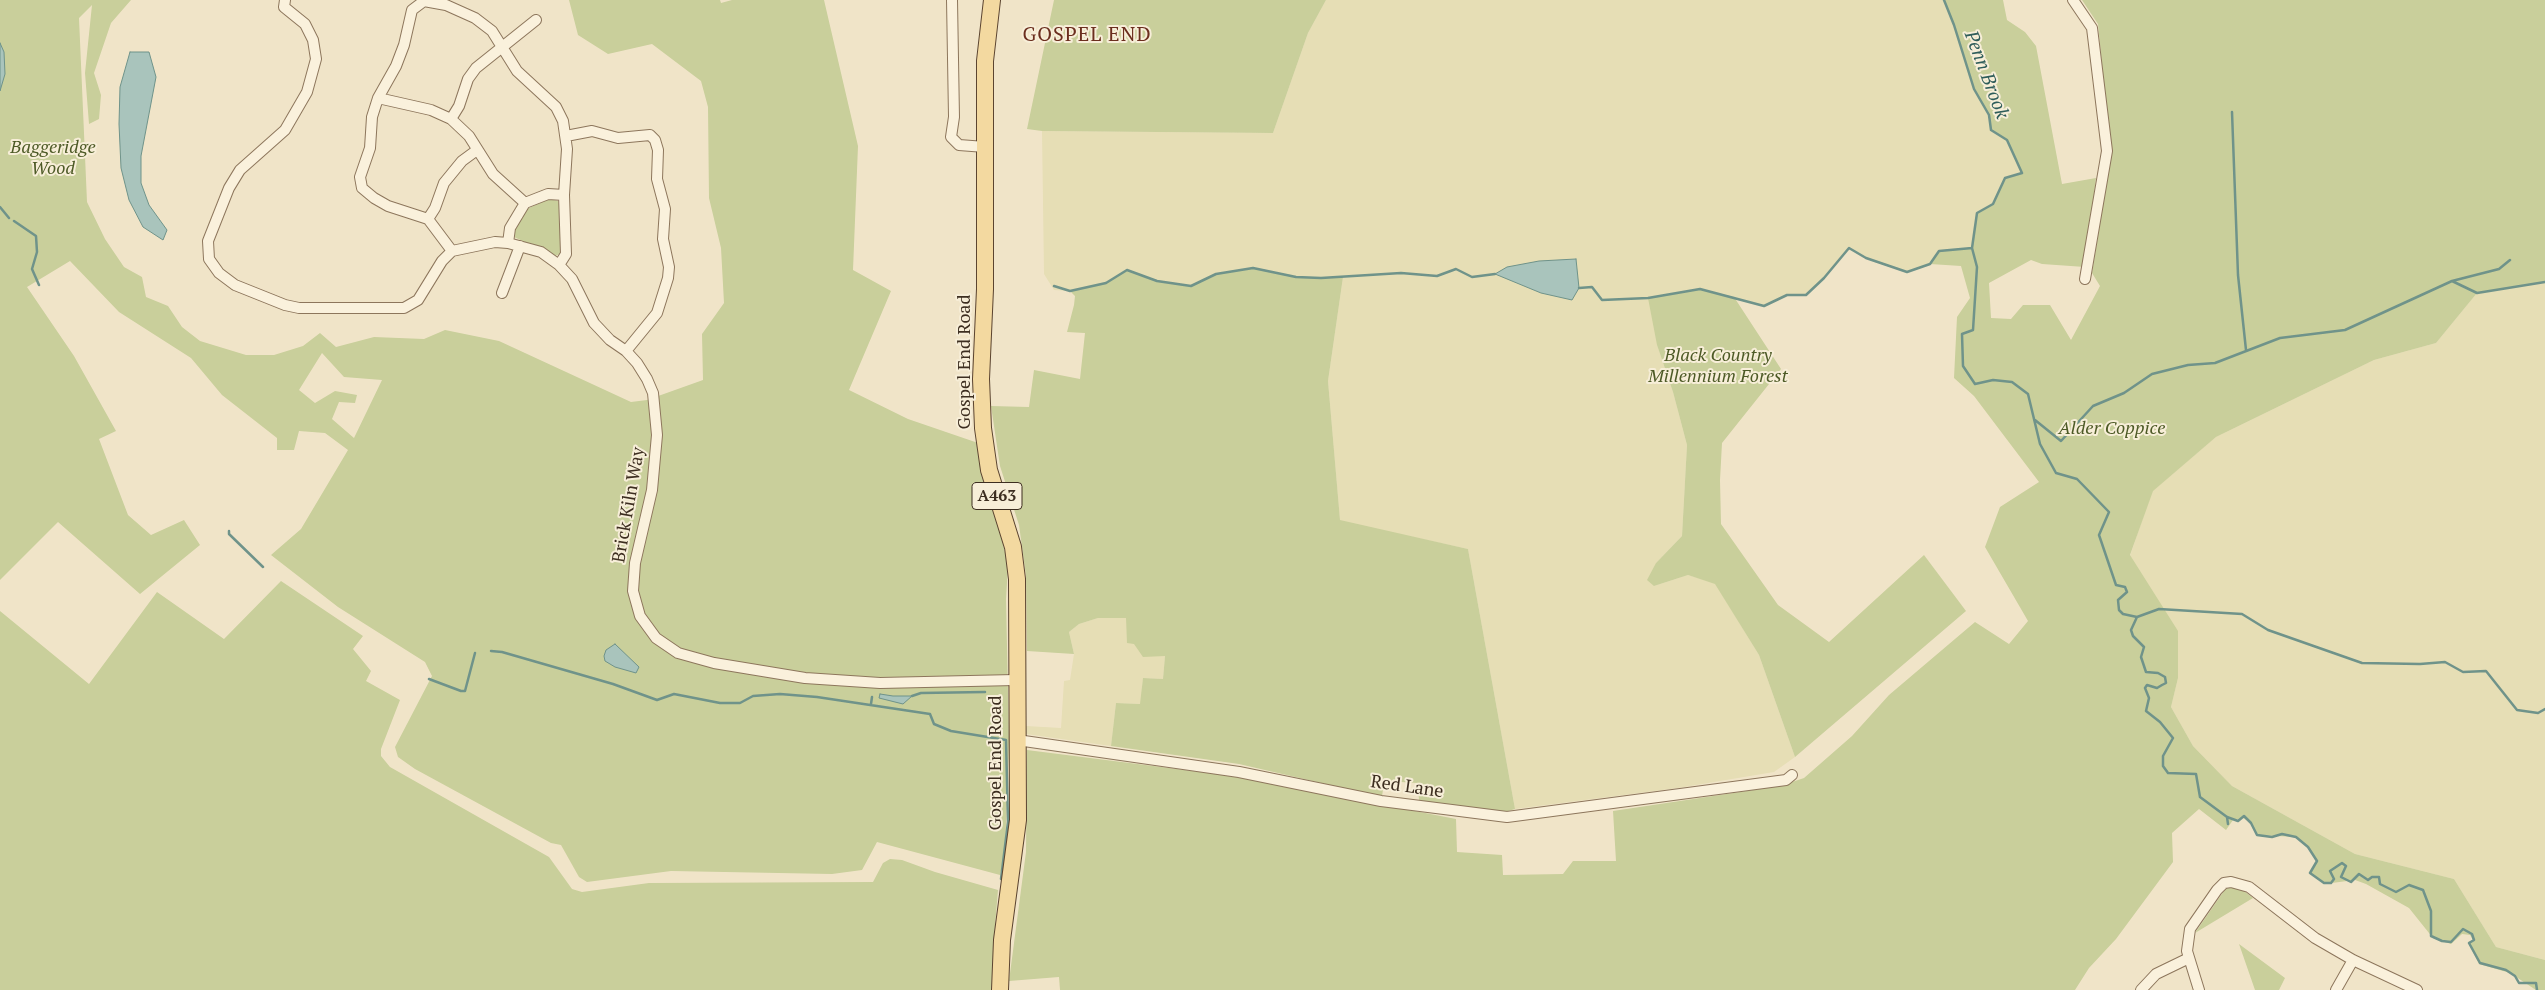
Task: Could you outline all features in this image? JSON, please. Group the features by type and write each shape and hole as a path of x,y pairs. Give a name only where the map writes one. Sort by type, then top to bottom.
{"main road":[{"name":"Gospel End Road","path":"992,0 985,61 985,289 981,379 983,428 989,470 1013,548 1016,579 1015,680 1018,820 1002,940 1000,990"}],"street":[{"path":"285,0 284,8 305,24 313,40 316,59 307,92 284,130 240,170 229,188 208,241 209,259 219,273 235,284 285,305 299,308 404,308 418,300 442,261 452,251 428,219 388,206 362,188 360,177 370,148 372,117 378,98 399,59 412,10 424,1 447,2 475,18 492,31 517,71 556,107 563,121 566,136 564,195 567,246 566,254 559,266"},
{"path":"952,0 954,118 950,138 959,145 985,147"},
{"path":"2073,0 2092,28 2107,151 2085,278"},
{"path":"451,119 459,106 468,79 476,68 502,45 536,20"},
{"path":"378,98 431,110 451,119 469,136 493,174 525,204"},
{"path":"566,136 592,131 618,138 650,135 656,140 658,150 657,179 665,209 663,239 669,267 668,278 657,313 626,351"},
{"path":"428,219 435,208 444,183 462,161 477,150"},
{"path":"508,243 510,228 525,204 548,194 564,195"},
{"name":"Brick Kiln Way","path":"452,251 470,245 508,243 541,252 572,279 594,323 610,340 626,351 647,379 653,393 657,435 652,490 646,508 635,563 633,591 640,616 656,638 678,653 714,663 805,678 880,683 1015,680"},
{"path":"502,293 520,246"},
{"name":"Red Lane","path":"1017,740 1238,772 1381,800 1507,817 1786,780 1792,775"},
{"path":"2199,990 2189,958 2187,941 2190,929 2217,890 2224,883 2231,882 2249,887 2315,938 2352,960 2417,990"},
{"path":"2141,990 2156,974 2189,958"},
{"path":"2336,990 2352,960"}],"shaded area":[{"path":"1326,0 1944,0 1974,89 1989,115 1991,130 2007,140 2022,173 2005,178 1993,204 1977,213 1972,248 1939,251 1930,264 1907,272 1866,258 1849,248 1824,278 1806,295 1787,295 1764,306 1734,297 1657,345 1673,392 1687,445 1682,536 1656,563 1654,586 1688,575 1715,583 1759,655 1795,757 1774,772 1678,788 1515,809 1468,549 1340,521 1328,381 1343,277 1296,277 1253,268 1216,274 1191,286 1157,281 1127,270 1106,283 1070,291 1054,290 1044,274 1042,131 1273,133 1308,33"},
{"path":"2545,282 2545,960 2496,947 2454,879 2355,854 2232,786 2193,746 2171,707 2178,678 2130,556 2152,491 2216,437 2374,360 2436,343 2477,293"},
{"path":"1098,618 1126,618 1134,644 1165,656 1163,679 1143,678 1141,704 1116,703 1111,746 1026,734 1026,726 1061,728 1064,681 1070,680 1074,654 1069,632 1079,624"}],"green space":[{"name":"Baggeridge Wood","path":"0,0 131,0 111,23 94,73 101,95 99,119 89,124 85,73 92,5 79,18 87,202 105,239 124,267 142,277 146,297 168,306 182,327 200,341 246,355 274,355 303,346 320,333 336,347 374,337 424,339 445,330 499,341 631,402 647,400 703,380 702,334 724,303 721,248 709,198 708,107 701,81 652,44 608,54 578,35 569,0 720,0 721,3 732,0 824,0 858,146 853,270 891,291 849,390 908,419 981,444 1008,566 1006,599 1009,741 1005,852 1000,875 877,842 862,870 832,874 671,871 587,882 579,877 561,845 551,843 415,769 398,757 395,747 432,676 425,662 338,607 271,555 301,529 348,450 325,433 299,431 294,450 277,450 277,438 222,395 191,358 119,312 70,261 27,287 74,356 116,431 99,439 128,515 151,535 184,520 200,545 140,594 58,522 0,580","holes":["322,353 344,377 382,380 354,438 332,419 339,402 355,403 357,395 335,391 315,403 299,390"]},
{"path":"1054,0 1326,0 1308,33 1273,133 1042,131 1027,129"},
{"name":"Alder Coppice","path":"1944,0 2003,0 2007,20 2025,32 2036,46 2062,184 2096,178 2085,267 2042,264 2031,260 1989,283 1991,318 2011,319 2023,305 2050,305 2071,340 2100,286 2092,273 2111,156 2098,24 2082,0 2545,0 2545,282 2477,293 2436,343 2374,360 2216,437 2153,491 2130,555 2178,631 2178,678 2171,707 2193,746 2232,786 2355,854 2454,879 2496,947 2545,960 2545,990 2536,990 2510,973 2479,964 2468,942 2473,940 2470,935 2462,934 2451,944 2433,938 2409,908 2366,884 2355,880 2324,884 2311,874 2316,861 2309,847 2296,837 2257,835 2251,823 2243,818 2233,820 2226,830 2199,809 2172,833 2173,862 2116,939 2089,968 2075,990 1060,990 1059,977 1009,981 1026,852 1027,750 1240,777 1456,819 1457,852 1502,855 1503,875 1563,874 1573,861 1616,861 1613,811 1780,786 1804,778 1852,736 1889,695 1975,622 2009,644 2028,621 1985,547 2000,507 2039,482 1974,396 1954,378 1957,317 1970,298 1961,266 1930,264 1939,251 1972,248 1977,213 1993,204 2005,178 2022,173 2007,140 1991,130 1989,115 1974,89"},
{"path":"549,199 558,201 560,207 562,249 560,254 555,256 514,237 514,230 521,216 529,208"},
{"path":"1253,268 1296,277 1343,277 1328,381 1340,520 1468,549 1515,809 1505,812 1419,801 1418,783 1384,781 1382,797 1239,764 1111,746 1116,703 1140,704 1143,678 1163,679 1165,656 1143,657 1134,644 1127,643 1126,618 1098,618 1079,624 1069,632 1074,654 1027,651 1026,576 1019,525 1000,466 991,406 1029,407 1034,370 1080,379 1085,333 1067,332 1075,296 1070,291 1106,283 1127,270 1157,281 1191,286 1216,274"},
{"name":"Black Country Millennium Forest","path":"1700,289 1734,297 1781,369 1722,443 1720,480 1721,524 1778,605 1829,642 1924,555 1966,611 1795,757 1759,655 1715,584 1688,575 1654,586 1647,580 1656,563 1682,536 1687,445 1673,392 1657,345 1648,298"},
{"path":"281,581 363,636 353,649 371,671 366,681 400,700 381,749 381,756 390,767 549,857 572,889 582,892 649,883 873,882 883,863 890,859 902,860 935,872 998,890 993,950 994,990 0,990 0,611 89,684 157,592 224,639"},
{"path":"2234,887 2243,890 2253,898 2195,933 2226,888"},
{"path":"2239,944 2285,978 2279,990 2255,990"}],"water":[{"path":"0,43 4,52 5,74 0,91"},
{"path":"130,52 149,52 156,77 141,156 141,183 149,205 167,230 163,240 143,227 129,200 121,168 120,87"},
{"path":"1576,259 1579,288 1572,300 1541,293 1495,274 1507,267 1539,261"},
{"path":"615,644 639,667 636,673 615,667 605,661 606,650"},
{"path":"880,694 912,696 903,704 879,698"}],"waterway":[{"name":"Penn Brook","path":"1944,0 1974,89 1989,115 1991,130 2007,140 2022,173 2005,178 1993,204 1977,213 1972,248 1977,267 1973,330 1962,334 1963,366 1975,384 1993,380 2012,382 2028,394 2040,444 2056,473 2077,479 2109,512 2099,535 2116,585 2125,587 2127,592 2118,600 2119,610 2123,614 2137,617 2131,630 2133,636 2144,647 2141,657 2146,672 2158,673 2165,677 2166,683 2157,688 2147,685 2145,688 2149,698 2146,711 2160,722 2173,738 2163,756 2163,766 2168,773 2196,774 2200,797 2227,817 2238,821 2244,816 2251,823 2257,835 2272,837 2282,834 2296,837 2308,847 2317,861 2310,873 2324,883 2331,883 2334,879 2330,871 2342,863 2346,866 2341,877 2351,882 2359,874 2368,880 2372,877 2379,877 2380,884 2396,892 2409,885 2423,890 2431,911 2431,936 2442,941 2451,942 2463,929 2472,934 2474,940 2469,943 2480,963 2506,970 2515,976 2519,983 2536,983 2537,990"},
{"path":"2232,112 2238,275 2246,350"},
{"path":"0,207 9,218"},
{"path":"14,221 36,236 37,252 32,269 39,285"},
{"path":"1579,288 1592,287 1602,300 1648,298 1700,289 1764,306 1787,295 1806,295 1824,278 1849,248 1866,258 1907,272 1930,264 1939,251 1972,248"},
{"path":"2452,281 2499,269 2510,260"},
{"path":"1054,286 1070,291 1106,283 1127,270 1157,281 1191,286 1216,274 1253,268 1296,277 1321,278 1401,273 1437,276 1456,269 1472,277 1495,274"},
{"path":"2035,420 2061,441 2093,406 2124,393 2152,374 2188,365 2215,363 2280,338 2345,330 2452,281 2477,293 2545,282"},
{"path":"229,531 229,534 263,567"},
{"path":"2137,617 2159,609 2242,614 2268,630 2362,663 2420,664 2445,662 2463,672 2486,671 2517,710 2538,713 2545,709"},
{"path":"491,651 502,652 613,684 657,700 674,694 720,703 740,703 753,696 780,694 817,697 930,714 934,724 951,731 1006,740 1008,822 1001,879"},
{"path":"429,679 465,691 475,653"},
{"path":"912,696 921,693 985,692"},
{"path":"871,704 872,697"},
{"name":"Penn Brook","path":"2227,817 2228,824"}],"district":[{"name":"GOSPEL END","path":"1087,35"}]}
